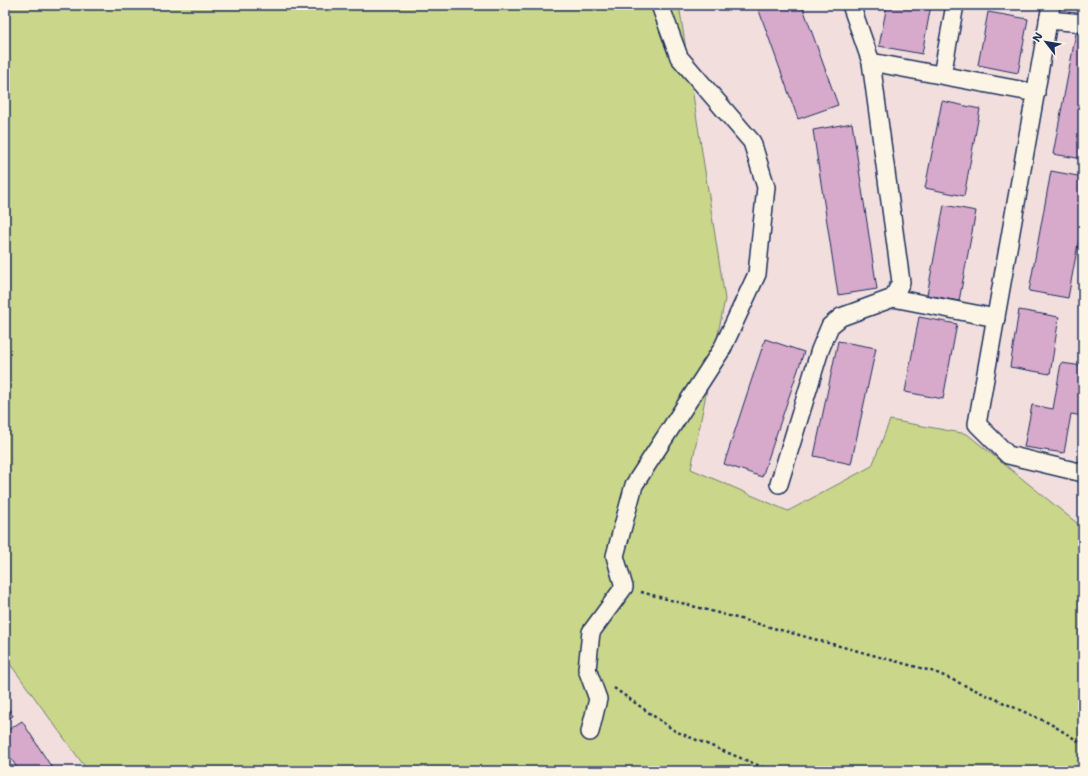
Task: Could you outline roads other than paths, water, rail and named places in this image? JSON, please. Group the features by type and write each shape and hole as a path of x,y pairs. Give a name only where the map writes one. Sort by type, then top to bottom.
{"street":[{"path":"590,732 598,699 587,669 590,632 624,587 615,556 634,485 722,349 757,274 766,187 752,142 679,57 660,5"},
{"path":"852,5 871,62 901,282 893,298"},
{"path":"942,75 955,5"},
{"path":"1083,23 1050,12 977,424 1008,455 1083,473"},
{"path":"871,62 1036,93"},
{"path":"779,484 820,350 830,326 841,317 893,298 996,318"}]}
